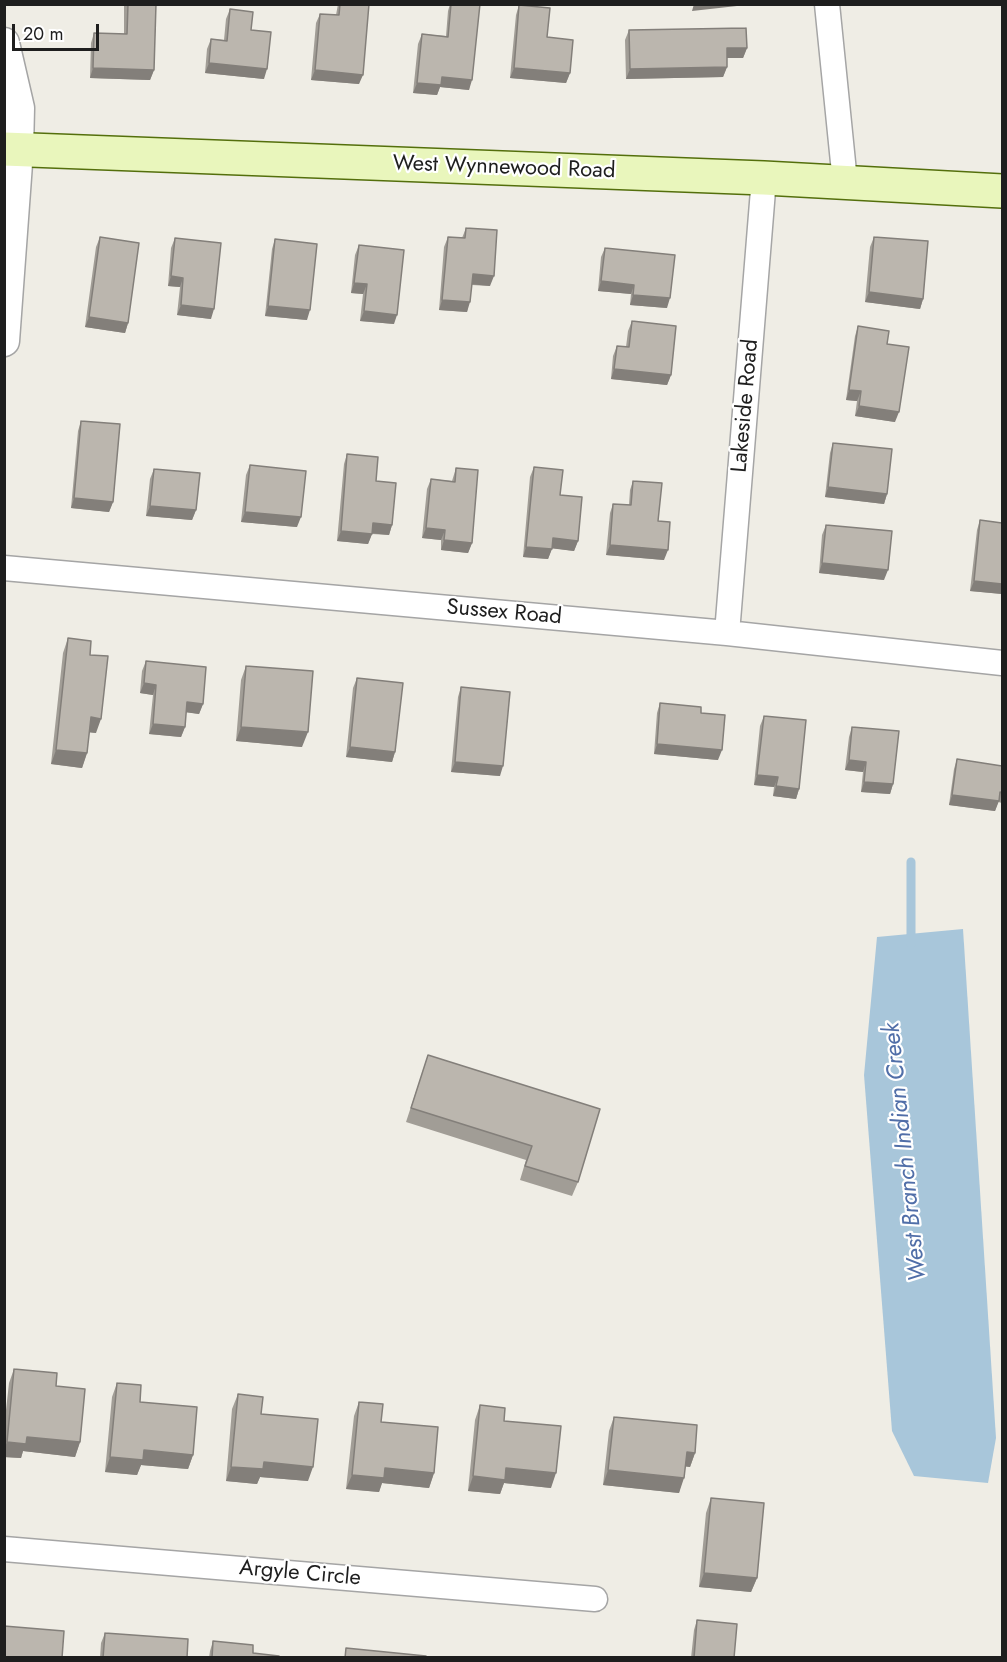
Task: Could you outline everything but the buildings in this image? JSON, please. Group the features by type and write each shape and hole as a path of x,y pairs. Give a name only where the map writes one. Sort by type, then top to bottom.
{"main road":[{"name":"West Wynnewood Road","path":"11,149 764,178 1002,191"}],"street":[{"path":"826,4 845,182"},
{"path":"4,43 19,108 11,149 4,341"},
{"name":"Lakeside Road","path":"727,633 764,178"},
{"name":"Sussex Road","path":"4,568 727,633 1002,663"},
{"name":"Argyle Circle","path":"4,1549 595,1599"}],"water":[{"path":"963,929 996,1438 988,1483 914,1476 892,1431 864,1075 877,937"}],"waterway":[{"name":"West Branch Indian Creek","path":"911,862 911,944"}]}
